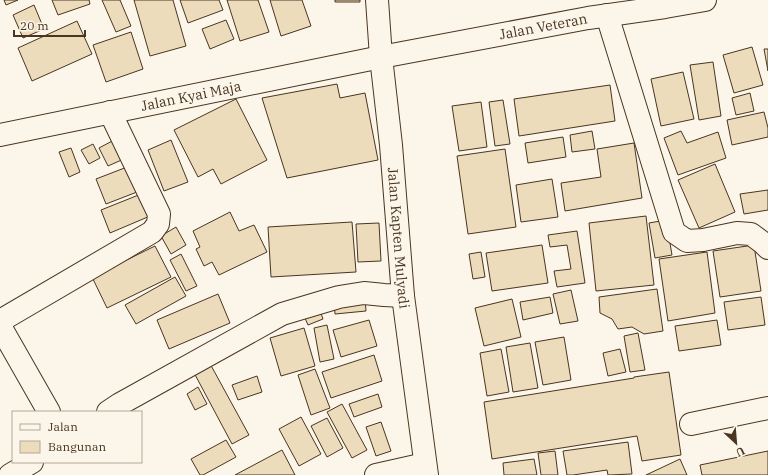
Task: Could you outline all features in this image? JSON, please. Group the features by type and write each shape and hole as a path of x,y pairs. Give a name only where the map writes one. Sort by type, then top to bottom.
{"main road":[{"name":"Jalan Kapten Mulyadi","path":"377,0 381,57 391,145 403,296 426,469"},
{"name":"Jalan Veteran","path":"381,57 608,15 705,0"},
{"path":"608,15 674,232 687,241 703,240 737,233 759,233 763,243 768,248"},
{"name":"Jalan Kyai Maja","path":"0,135 381,57"},
{"path":"0,321 152,232 158,224 159,214 110,112"},
{"path":"110,411 282,314 339,297 364,293 403,296"},
{"path":"0,326 48,411"},
{"path":"691,424 768,408"},
{"path":"10,475 30,463"},
{"path":"376,475 426,469"}],"building":[{"path":"4,0 18,0 6,5"},
{"path":"52,0 89,0 90,4 58,15"},
{"path":"102,0 120,0 131,26 116,32"},
{"path":"134,0 173,0 186,46 150,56"},
{"path":"180,0 219,0 223,10 188,23"},
{"path":"227,0 258,0 269,32 240,41"},
{"path":"270,0 302,0 311,26 281,36"},
{"path":"335,0 360,0 360,2 335,2"},
{"path":"34,5 44,29 23,38 13,15"},
{"path":"226,20 234,39 210,49 202,29"},
{"path":"77,21 92,54 32,81 18,48"},
{"path":"131,32 143,69 106,82 93,45"},
{"path":"752,47 763,85 734,93 723,55"},
{"path":"764,49 768,49 768,71"},
{"path":"713,62 721,116 699,120 690,65"},
{"path":"683,72 694,119 661,126 651,79"},
{"path":"337,84 340,98 365,93 378,160 287,178 262,98"},
{"path":"610,85 615,121 519,136 514,99"},
{"path":"750,93 754,111 736,115 732,98"},
{"path":"236,99 267,160 221,184 213,169 198,177 174,130"},
{"path":"503,100 510,144 495,146 489,102"},
{"path":"481,102 487,147 459,151 452,106"},
{"path":"764,112 768,128 768,137 732,145 727,120"},
{"path":"592,131 595,149 572,152 570,135"},
{"path":"681,131 687,143 718,132 726,158 678,175 664,138"},
{"path":"563,137 566,157 528,163 525,143"},
{"path":"116,139 126,158 108,166 99,148"},
{"path":"171,140 188,182 164,191 148,150"},
{"path":"634,143 642,198 565,211 561,183 601,177 597,149"},
{"path":"93,144 100,158 89,164 81,150"},
{"path":"71,148 80,172 69,177 59,152"},
{"path":"505,149 516,227 468,234 457,156"},
{"path":"715,164 735,212 699,228 678,180"},
{"path":"127,167 137,192 106,204 96,179"},
{"path":"552,179 558,217 521,222 516,185"},
{"path":"768,190 768,210 744,214 740,194"},
{"path":"141,194 150,216 110,233 101,210"},
{"path":"230,212 239,231 254,225 267,252 219,275 212,262 204,266 196,249 200,247 193,231"},
{"path":"646,216 654,285 596,291 589,223"},
{"path":"666,220 672,255 655,258 649,223"},
{"path":"352,222 356,272 271,277 268,227"},
{"path":"379,223 381,261 358,262 356,224"},
{"path":"176,227 186,245 171,254 161,236"},
{"path":"577,231 585,283 557,287 554,271 571,269 567,245 550,247 548,235"},
{"path":"542,245 548,283 492,291 486,253"},
{"path":"754,245 761,291 720,297 713,251"},
{"path":"155,246 171,277 107,308 92,277"},
{"path":"481,252 485,277 473,279 469,254"},
{"path":"707,252 715,313 668,321 659,259"},
{"path":"181,254 197,286 186,291 170,260"},
{"path":"175,277 186,296 136,324 125,305"},
{"path":"657,289 663,331 644,334 632,327 618,329 612,319 600,313 599,297"},
{"path":"571,290 578,321 560,324 553,294"},
{"path":"218,294 230,323 169,349 157,320"},
{"path":"550,297 553,313 523,320 520,302"},
{"path":"761,297 765,325 728,330 724,302"},
{"path":"365,298 366,311 335,314 334,301"},
{"path":"512,299 521,337 484,346 475,308"},
{"path":"319,308 323,319 308,325 304,316"},
{"path":"369,320 377,346 341,357 333,330"},
{"path":"717,320 721,345 679,351 675,326"},
{"path":"327,325 334,359 320,362 314,328"},
{"path":"304,328 315,366 281,376 270,338"},
{"path":"638,333 645,370 630,372 624,336"},
{"path":"564,337 571,380 543,385 535,342"},
{"path":"530,343 538,388 513,392 506,347"},
{"path":"501,349 509,392 487,396 480,353"},
{"path":"620,349 626,372 608,376 603,353"},
{"path":"374,355 382,381 331,398 322,372"},
{"path":"208,360 249,435 232,444 192,369"},
{"path":"315,369 330,408 311,415 298,375"},
{"path":"669,372 681,455 642,461 637,436 492,459 484,402"},
{"path":"257,376 262,392 238,400 232,385"},
{"path":"198,387 207,404 195,410 187,394"},
{"path":"378,394 382,407 354,417 349,404"},
{"path":"342,404 367,450 352,458 327,412"},
{"path":"301,417 321,454 299,466 279,429"},
{"path":"327,418 343,448 327,457 311,426"},
{"path":"381,422 391,451 376,456 366,427"},
{"path":"226,440 236,457 203,475 200,475 191,459"},
{"path":"628,442 632,474 608,475 607,470 567,475 563,451"},
{"path":"282,450 295,475 235,475"},
{"path":"555,451 558,475 541,475 538,453"},
{"path":"768,451 768,475 702,475 700,465"},
{"path":"534,459 537,475 504,475 503,463"},
{"path":"680,459 687,475 646,475"}]}
